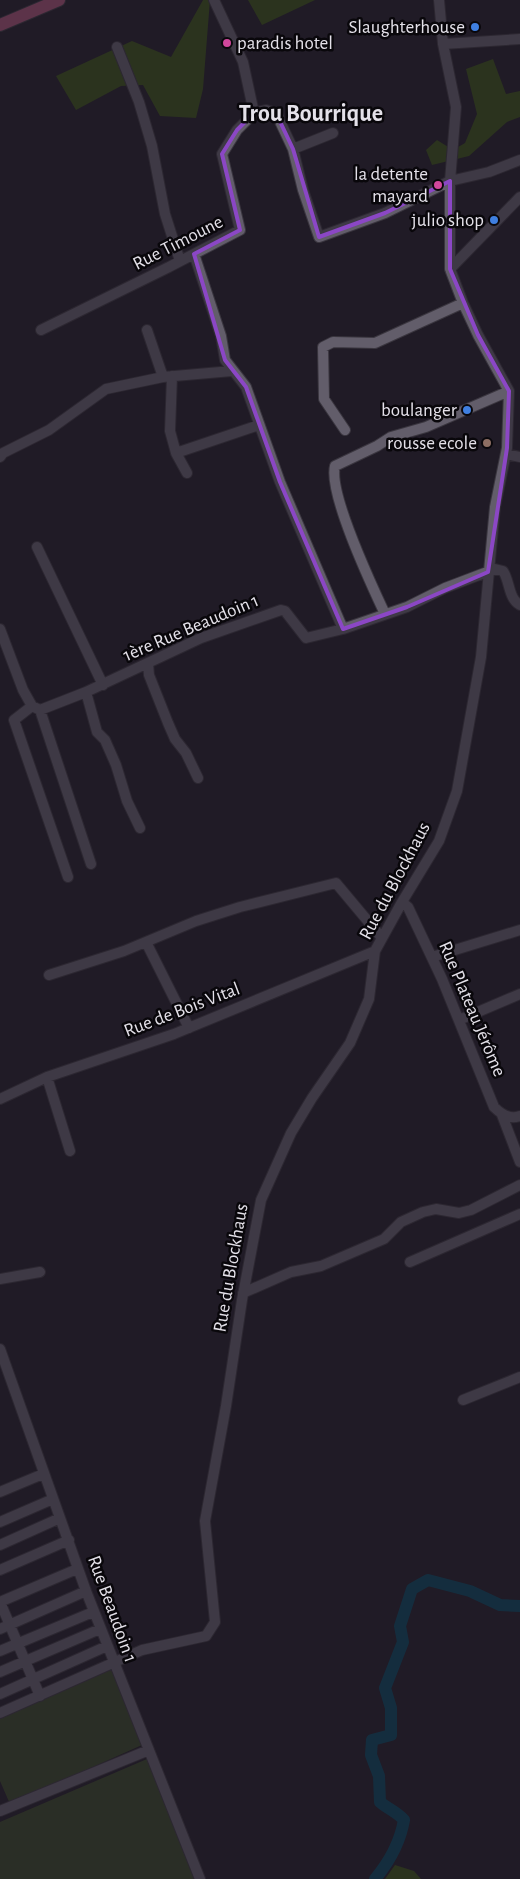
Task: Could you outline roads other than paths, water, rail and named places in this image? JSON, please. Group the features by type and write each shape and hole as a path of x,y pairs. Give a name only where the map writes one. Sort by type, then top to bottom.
{"main road":[{"path":"0,25 59,0"}],"street":[{"path":"214,0 243,62 254,113 266,110 276,113 292,149 303,190 319,237 385,213 450,181 489,172 520,160"},
{"path":"385,614 343,516 333,475 335,466 377,446 391,437 426,427 509,392 462,303 450,269 450,181 456,107 443,44 439,0"},
{"path":"443,44 520,39"},
{"path":"117,47 139,102 152,146 165,214 180,261"},
{"name":"Rue Timoune","path":"41,330 240,230 222,154 237,130 254,113"},
{"path":"292,149 333,133"},
{"path":"450,269 520,197"},
{"path":"194,254 221,336 226,360 232,371 246,387 280,482 343,629"},
{"path":"345,430 324,399 323,347 333,342 375,343 462,303"},
{"path":"147,330 167,376 170,431 176,453 187,473"},
{"path":"0,457 49,430 106,389 167,376 232,371"},
{"name":"Rue du Blockhaus","path":"0,1713 142,1650 206,1636 215,1622 205,1521 226,1406 243,1294 261,1200 291,1133 312,1098 350,1043 369,999 376,951 402,902 439,841 457,791 481,657 495,507 506,454 509,392"},
{"path":"176,453 259,425"},
{"path":"506,454 520,457"},
{"path":"36,547 103,685"},
{"path":"488,572 495,569 503,571 509,580 510,592 520,605"},
{"name":"1ère Rue Beaudoin 1","path":"36,708 103,685 201,638 281,610 285,611 306,638 343,629 407,607 445,588 488,572"},
{"path":"0,629 23,690 36,708 91,864"},
{"path":"148,663 149,675 168,723 175,739 186,753 198,778"},
{"path":"86,692 97,732 104,740 116,765 127,801 140,828"},
{"path":"36,708 14,720 68,877"},
{"path":"49,975 124,951 196,921 240,907 336,883 382,938"},
{"name":"Rue Plateau Jérôme","path":"402,902 408,906 432,957 494,1107 502,1115 520,1162"},
{"path":"432,957 520,930"},
{"path":"146,942 189,1028"},
{"name":"Rue de Bois Vital","path":"0,1099 47,1076 189,1028 376,951"},
{"path":"459,1020 520,994"},
{"path":"47,1076 70,1151"},
{"path":"502,1115 520,1116"},
{"path":"243,1294 291,1272 321,1266 384,1239 401,1222 423,1212 436,1210 459,1213 470,1210 501,1193 520,1186"},
{"path":"410,1262 520,1214"},
{"path":"0,1279 40,1272"},
{"name":"Rue Beaudoin 1","path":"0,1349 5,1378 53,1499 93,1612 200,1879"},
{"path":"463,1400 520,1377"},
{"path":"0,1492 43,1474"},
{"path":"0,1522 53,1499"},
{"path":"0,1545 60,1518"},
{"path":"0,1570 68,1540"},
{"path":"40,1696 18,1643 5,1627 0,1602 77,1569"},
{"path":"5,1627 86,1591"},
{"path":"0,1650 93,1612"},
{"path":"0,1672 100,1629"},
{"path":"0,1694 106,1646"},
{"path":"0,1811 149,1750"}],"waterway":[{"path":"375,1879 394,1851 404,1820 380,1802 379,1776 371,1755 372,1740 391,1735 391,1708 385,1688 403,1642 400,1626 412,1589 428,1580 470,1591 500,1605 520,1606"}],"place":[{"name":"Slaughterhouse","path":"475,27"},
{"name":"paradis hotel","path":"227,43"},
{"name":"la detente mayard","path":"438,185"},
{"name":"julio shop","path":"494,220"},
{"name":"boulanger","path":"467,410"},
{"name":"rousse ecole","path":"487,443"}],"district":[{"name":"Trou Bourrique","path":"311,114"}]}
